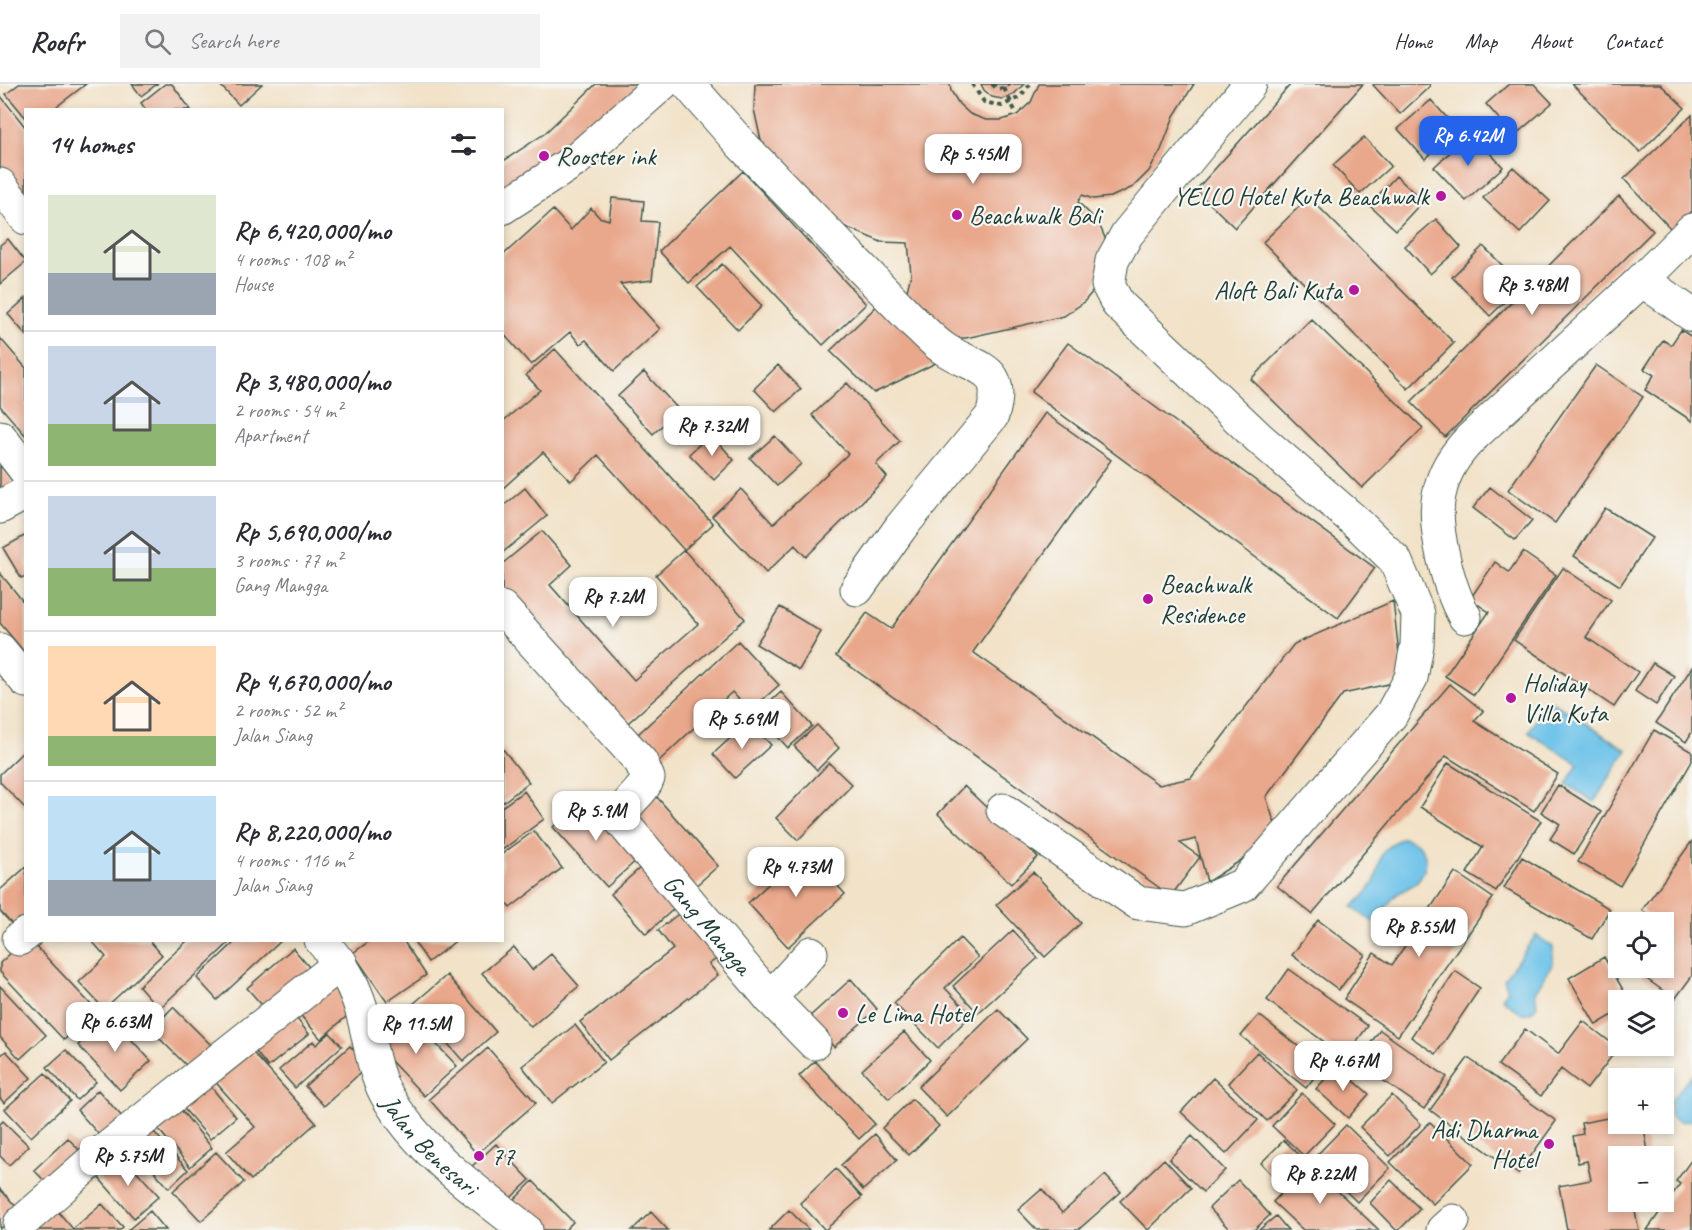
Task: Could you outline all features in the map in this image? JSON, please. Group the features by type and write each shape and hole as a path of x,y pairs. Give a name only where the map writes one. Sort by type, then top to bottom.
{"street":[{"path":"504,207 576,160 662,84"},
{"path":"688,84 741,144 915,322 943,348 978,365 993,380 997,389 997,400 992,416 901,527 857,589"},
{"path":"1003,810 1138,903 1185,909 1243,885 1391,715 1411,678 1417,645 1418,614 1395,560 1357,523 1259,438 1118,304 1108,285 1112,261 1127,234 1250,84"},
{"path":"0,185 24,215"},
{"path":"1465,617 1453,591 1447,570 1439,522 1438,498 1454,456 1642,280 1692,230"},
{"path":"1642,280 1692,315"},
{"path":"0,437 24,468"},
{"path":"0,507 24,493"},
{"name":"Gang Mangga","path":"504,610 641,762 648,778 645,786 625,808 621,816 622,822 770,998 814,1043"},
{"path":"0,650 24,679"},
{"path":"20,1224 331,952"},
{"name":"Jalan Benesari","path":"331,952 357,995 377,1073 386,1093 407,1125 443,1165 525,1230"},
{"path":"770,998 811,954"}],"path":[{"path":"972,84 984,102 1002,106 1020,97 1030,84"},
{"path":"992,84 997,89 1010,84"},
{"path":"1004,88 1017,115"}],"water":[{"path":"1549,700 1627,750 1594,802 1566,784 1578,764 1528,732"},
{"path":"1403,838 1417,844 1421,849 1426,860 1425,867 1416,883 1392,899 1376,924 1352,907 1372,886 1381,856 1388,847"},
{"path":"1536,935 1553,947 1553,963 1535,992 1537,1005 1531,1012 1522,1014 1502,998 1508,990 1504,979"},
{"path":"1692,1074 1692,1120 1680,1122 1674,1118 1674,1097"}],"building":[{"path":"19,84 86,84 55,108 24,108 24,116 6,94"},
{"path":"132,84 157,84 141,96"},
{"path":"165,84 172,84 190,108 145,108 141,103"},
{"path":"219,84 262,84 239,105"},
{"path":"596,84 641,84 504,199 504,161 544,134"},
{"name":"Beachwalk Bali","path":"755,84 950,84 951,91 959,104 970,114 986,120 1002,120 1017,115 1031,102 1039,84 1194,84 1174,116 1161,150 1149,171 1133,187 1111,197 1093,199 1082,195 1078,202 1098,222 1105,238 1106,254 1093,291 1083,303 1064,316 966,338 948,338 910,306 907,291 911,274 908,243 881,242 829,220 761,141 754,109"},
{"path":"981,84 1024,84 1014,94 1002,99 992,97"},
{"path":"1291,84 1363,84 1235,228 1196,190"},
{"path":"1429,84 1430,86 1400,114 1373,85"},
{"path":"1509,84 1534,84 1552,103 1514,136 1486,104"},
{"path":"1572,84 1660,84 1685,108 1640,152"},
{"path":"0,95 24,125 24,191 0,172"},
{"path":"1431,100 1458,130 1425,159 1398,129"},
{"path":"1692,115 1692,211 1672,230 1624,179"},
{"path":"1471,133 1503,167 1466,201 1434,167"},
{"path":"1364,137 1391,166 1360,194 1333,165"},
{"path":"1513,167 1550,201 1520,233 1483,198"},
{"path":"743,171 866,304 823,345 730,246 689,283 659,251"},
{"path":"1396,176 1423,201 1396,230 1369,205"},
{"path":"1619,196 1653,231 1445,437 1411,402"},
{"path":"1309,197 1454,343 1408,389 1263,242"},
{"path":"612,198 644,201 642,221 658,222 652,280 620,284 660,329 614,371 586,340 580,344 570,332 531,365 504,334 504,254 553,210 571,230 591,208 599,217 609,220"},
{"path":"1436,219 1461,247 1430,274 1405,246"},
{"path":"8,239 24,259 24,264 0,284 0,245"},
{"path":"1483,246 1522,285 1490,316 1452,277"},
{"path":"722,264 762,306 738,330 697,287"},
{"path":"884,299 940,361 874,393 830,351"},
{"path":"24,300 24,333 8,314"},
{"path":"1311,319 1423,428 1362,488 1251,379"},
{"path":"1681,330 1692,337 1692,421 1645,390 1654,375 1644,369 1663,340 1671,345"},
{"path":"0,338 24,366 24,434 0,406"},
{"path":"1068,343 1375,568 1338,618 1031,392"},
{"path":"555,349 713,524 684,550 598,455 571,481 543,452 504,487 504,420 540,390 526,375"},
{"path":"778,365 801,389 776,412 754,389"},
{"path":"1596,365 1643,397 1555,523 1508,490"},
{"path":"644,372 679,410 653,434 618,396"},
{"path":"847,383 900,441 876,464 887,477 806,557 795,545 766,573 712,516 741,489 773,524 848,454 812,415"},
{"path":"1045,413 1111,460 973,652 1159,785 1191,778 1294,644 1393,601 1402,681 1343,694 1266,797 1279,836 1207,882 1196,839 1180,843 1200,857 1171,896 836,656 867,613 891,629"},
{"path":"711,434 734,460 714,480 689,454"},
{"path":"775,436 801,464 777,486 750,458"},
{"path":"0,465 18,488 0,502"},
{"path":"1490,487 1532,520 1515,540 1473,508"},
{"path":"525,488 547,516 504,551 504,505"},
{"path":"1605,508 1652,538 1620,586 1574,556"},
{"path":"542,531 572,565 550,585 634,680 698,624 656,575 684,550 745,619 620,730 504,600 504,562"},
{"path":"24,536 24,577 21,578 3,548"},
{"path":"1523,552 1556,575 1474,695 1445,676 1489,612 1470,599 1495,562 1509,572"},
{"path":"1563,568 1611,600 1586,637 1638,672 1614,707 1514,640"},
{"path":"0,573 24,603 24,652 0,623"},
{"path":"780,607 821,632 799,670 756,644"},
{"path":"738,641 779,685 750,711 732,692 659,761 636,736"},
{"path":"1653,663 1674,676 1656,705 1635,691"},
{"path":"1692,667 1692,732 1686,742 1656,723"},
{"path":"1450,684 1483,711 1474,721 1558,774 1534,811 1446,756 1312,914 1277,886"},
{"path":"781,692 812,726 788,748 757,714"},
{"path":"749,721 771,745 735,778 713,754"},
{"path":"817,725 839,748 817,770 794,746"},
{"path":"1654,730 1692,752 1692,761 1620,886 1578,862"},
{"path":"24,751 24,807 0,782 0,774"},
{"path":"504,751 529,782 504,801"},
{"path":"829,763 852,785 798,840 776,818"},
{"path":"1448,763 1541,821 1496,891 1467,873 1483,847 1420,807"},
{"path":"1558,785 1601,812 1574,854 1550,839 1560,824 1541,812"},
{"path":"964,786 1038,857 1011,884 938,814"},
{"path":"524,791 544,819 504,849 504,806"},
{"path":"655,795 718,866 691,890 627,819"},
{"path":"586,797 640,857 607,887 553,827"},
{"path":"534,831 562,868 510,908 504,900 504,853"},
{"path":"1692,841 1692,976 1675,999 1674,990 1662,990 1645,978 1674,978 1674,912 1645,912 1642,910"},
{"path":"805,850 845,894 788,947 748,903"},
{"path":"1522,857 1610,909 1592,939 1504,888"},
{"path":"641,867 677,906 646,934 611,894"},
{"path":"24,869 24,925 17,930 0,911 0,890"},
{"path":"1033,872 1081,923 1045,957 996,905"},
{"path":"1455,872 1493,898 1398,1036 1344,999 1374,953 1392,965"},
{"path":"682,911 718,958 709,964 718,975 609,1060 580,1022 673,949 658,930"},
{"path":"1318,920 1365,955 1339,990 1292,955"},
{"path":"1013,930 1038,958 978,1013 953,986"},
{"path":"960,938 978,957 945,988 971,1015 938,1048 894,1003"},
{"path":"24,941 32,942 96,1010 64,1040 0,972 0,963"},
{"path":"93,942 151,942 162,955 104,1009 79,982 106,957"},
{"path":"186,942 230,942 159,1009 139,986"},
{"path":"235,942 280,942 217,1000 197,978"},
{"path":"368,942 404,942 426,975 387,1002 353,953"},
{"path":"414,942 454,942 428,962"},
{"path":"514,947 532,970 551,954 579,986 531,1027 482,973"},
{"path":"293,948 314,973 268,1012 247,988"},
{"path":"1604,957 1608,964 1608,978 1616,978 1623,990 1608,990 1608,1018 1596,1025 1569,978"},
{"path":"1289,969 1368,1026 1345,1057 1267,1000"},
{"path":"1455,971 1480,988 1436,1054 1411,1037"},
{"path":"447,975 496,1032 463,1061 413,1004"},
{"path":"333,979 357,1007 321,1039 297,1011"},
{"name":"Le Lima Hotel","path":"851,979 877,1009 834,1047 808,1018"},
{"path":"0,986 46,1035 20,1059 0,1037"},
{"path":"173,1007 217,1051 194,1073 151,1030"},
{"path":"998,1009 1027,1039 947,1117 918,1087"},
{"path":"292,1013 309,1034 268,1067 252,1047"},
{"path":"408,1014 457,1066 424,1096 375,1044"},
{"path":"1259,1015 1323,1066 1306,1088 1241,1036"},
{"path":"110,1016 151,1061 120,1090 78,1045"},
{"path":"1583,1021 1608,1040 1608,1056 1612,1056 1587,1089 1561,1069 1541,1096 1498,1065 1525,1029 1558,1054"},
{"path":"575,1025 604,1062 552,1103 522,1066"},
{"path":"1380,1030 1447,1077 1424,1109 1357,1062"},
{"path":"904,1032 930,1060 889,1099 862,1070"},
{"path":"330,1033 342,1046 295,1088 279,1070 313,1041 316,1045"},
{"path":"350,1046 368,1066 324,1106 305,1086"},
{"path":"248,1047 316,1123 251,1180 226,1152 255,1127 212,1078"},
{"path":"488,1048 536,1103 477,1154 429,1099"},
{"path":"66,1050 96,1082 77,1100 47,1067"},
{"path":"6,1051 31,1078 4,1103 0,1098 0,1056"},
{"path":"1257,1052 1297,1090 1267,1121 1228,1083"},
{"path":"1468,1058 1556,1121 1518,1174 1430,1110"},
{"path":"815,1061 875,1124 859,1139 799,1076"},
{"path":"1337,1066 1369,1094 1348,1118 1316,1089"},
{"path":"45,1073 70,1101 31,1137 5,1109"},
{"path":"1213,1078 1258,1120 1226,1154 1181,1112"},
{"path":"207,1082 236,1117 210,1139 180,1104"},
{"path":"98,1090 124,1119 102,1138 77,1110"},
{"path":"1302,1093 1335,1124 1304,1156 1272,1126"},
{"path":"1392,1095 1421,1124 1390,1156 1360,1127"},
{"path":"912,1099 939,1126 909,1155 882,1128"},
{"path":"177,1105 212,1148 190,1167 154,1124"},
{"path":"1608,1118 1608,1134 1645,1134 1647,1146 1608,1146 1608,1212 1635,1212 1639,1230 1567,1230 1559,1186 1591,1180 1587,1161 1578,1163 1573,1136 1583,1134 1581,1123"},
{"path":"3,1121 29,1146 9,1165 0,1156 0,1124"},
{"path":"1430,1122 1473,1164 1433,1204 1390,1162"},
{"path":"1346,1125 1390,1168 1357,1202 1313,1159"},
{"path":"154,1132 188,1170 169,1188 135,1150"},
{"path":"875,1134 897,1160 863,1190 841,1165"},
{"path":"1192,1136 1225,1170 1203,1192 1169,1159"},
{"path":"68,1138 90,1162 56,1193 34,1170"},
{"path":"1284,1140 1303,1159 1279,1182 1261,1163"},
{"path":"496,1144 530,1180 504,1204 470,1168"},
{"path":"216,1152 244,1182 201,1221 173,1191"},
{"path":"122,1155 159,1196 134,1218 98,1177"},
{"path":"1164,1159 1191,1188 1148,1230 1120,1201"},
{"path":"1692,1159 1692,1230 1647,1230 1660,1212 1674,1212 1674,1192 1680,1184 1676,1181"},
{"path":"1309,1164 1379,1230 1303,1230 1273,1202"},
{"path":"836,1169 862,1197 825,1230 800,1203"},
{"path":"1105,1175 1121,1192 1078,1230 1037,1230 1018,1210 1042,1189 1062,1213"},
{"path":"1238,1180 1270,1215 1254,1230 1230,1230 1209,1208"},
{"path":"1391,1180 1420,1209 1399,1230 1396,1230 1370,1203"},
{"path":"533,1181 573,1222 565,1230 543,1230 514,1200"},
{"path":"0,1189 20,1211 0,1229"},
{"path":"102,1204 123,1227 120,1230 29,1230 55,1208 73,1229"},
{"path":"789,1210 809,1230 769,1230"},
{"path":"150,1211 166,1230 128,1230"},
{"path":"651,1212 668,1230 632,1230"},
{"path":"1276,1216 1288,1230 1259,1230"}],"place":[{"name":"Rooster ink","path":"544,156"},
{"name":"YELLO Hotel Kuta Beachwalk","path":"1441,196"},
{"name":"Beachwalk Bali","path":"957,215"},
{"name":"Aloft Bali Kuta","path":"1354,290"},
{"name":"Beachwalk Residence","path":"1148,599"},
{"name":"Holiday Villa Kuta","path":"1511,698"},
{"name":"Le Lima Hotel","path":"843,1013"},
{"name":"Adi Dharma Hotel","path":"1549,1144"},
{"name":"77","path":"479,1156"}]}
